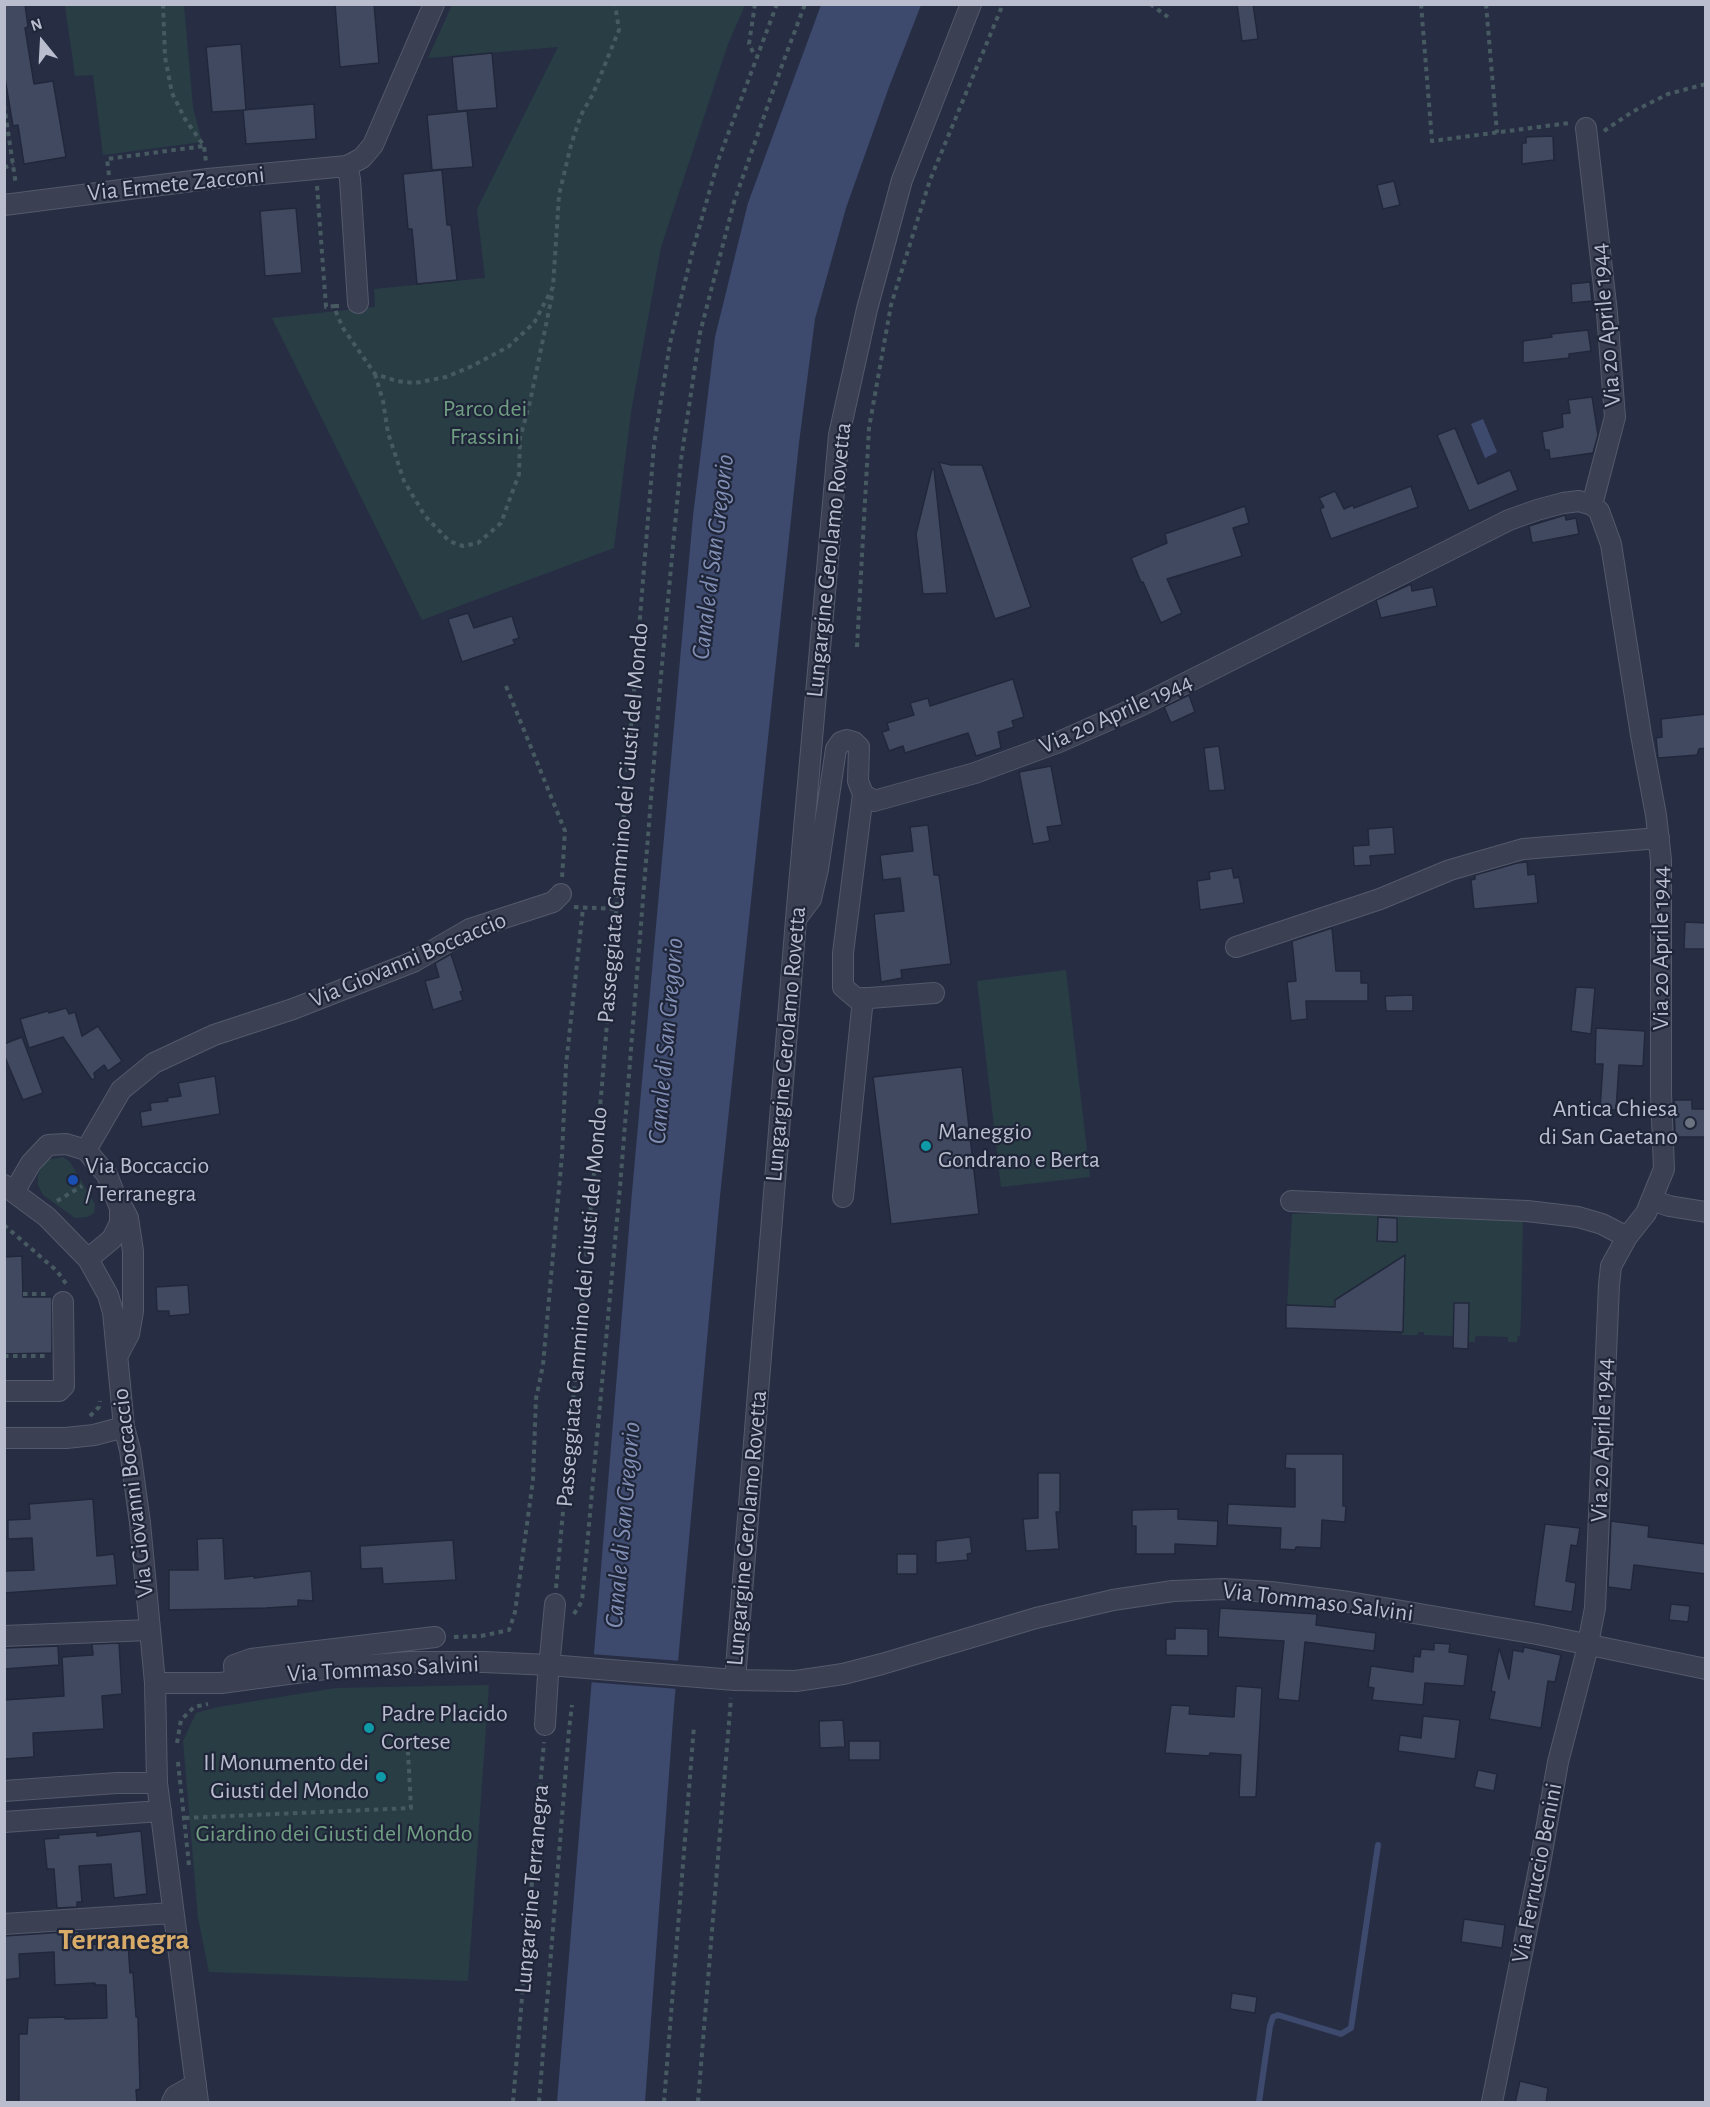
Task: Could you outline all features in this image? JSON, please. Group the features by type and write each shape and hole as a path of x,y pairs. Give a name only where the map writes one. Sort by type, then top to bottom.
{"street":[{"path":"358,303 350,178 347,166 362,158 373,145 434,4"},
{"name":"Lungargine Gerolamo Rovetta","path":"728,1679 839,435 867,309 902,180 972,4"},
{"name":"Via 20 Aprile 1944","path":"1587,135 1607,313 1615,417 1592,505"},
{"name":"Via Ermete Zacconi","path":"4,205 111,190 347,166"},
{"name":"Via 20 Aprile 1944","path":"863,794 874,801 910,792 975,773 1059,742 1140,706 1509,520 1563,503 1579,501 1592,505 1599,511 1611,544 1659,838 1661,861 1661,1094 1664,1169 1646,1214 1627,1237 1611,1266 1595,1608 1588,1646"},
{"path":"796,919 811,899 818,870 836,749 841,742 847,740 854,742 859,747 858,781 863,794 843,953 843,987 856,999 934,993"},
{"name":"Via 20 Aprile 1944","path":"1236,947 1380,899 1450,870 1523,849 1659,838"},
{"name":"Via Giovanni Boccaccio","path":"86,1150 121,1090 154,1063 213,1035 294,1009 413,962 470,929 553,902 561,894"},
{"path":"843,1197 863,998"},
{"name":"Via Giovanni Boccaccio","path":"117,1355 129,1334 133,1311 133,1251 128,1218 107,1175 86,1150 66,1144 48,1145 9,1189 47,1217 88,1259 108,1295 114,1321 123,1427 130,1450 135,1482 155,1683 157,1783 197,2093"},
{"name":"Via Giovanni Boccaccio","path":"88,1259 112,1239 120,1223 117,1197"},
{"path":"1652,1200 1669,1206 1706,1212"},
{"path":"1291,1201 1527,1211 1578,1217 1602,1224 1627,1237"},
{"path":"4,1392 59,1391 64,1386 66,1294"},
{"path":"4,1438 66,1438 94,1435 123,1427"},
{"name":"Via Tommaso Salvini","path":"155,1683 221,1683 333,1668 411,1662 484,1662 728,1679 796,1681 843,1674 1075,1608 1132,1596 1183,1590 1224,1589 1271,1592 1349,1602 1537,1634 1706,1669"},
{"path":"545,1725 555,1666 555,1604"},
{"name":"Via Giovanni Boccaccio","path":"4,1636 149,1630"},
{"name":"Via Tommaso Salvini","path":"235,1681 234,1665 250,1659 435,1637"},
{"name":"Via Ferruccio Benini","path":"1492,2103 1558,1762 1588,1646"},
{"path":"4,1791 117,1783 157,1783"},
{"path":"4,1822 161,1811"},
{"path":"4,1924 172,1913"},
{"path":"172,2103 175,2096 197,2093"}],"path":[{"path":"111,190 107,159 204,146 185,119 172,93 165,57 163,4"},
{"path":"335,306 343,328 375,374 388,433 404,481 425,516 449,541 463,546 478,543 501,523 519,474 520,438 530,402 554,287 560,195 581,115 620,30 615,4"},
{"path":"755,4 749,44 756,57"},
{"name":"Passeggiata Cammino dei Giusti del Mondo","path":"555,1604 654,445 670,344 693,249 719,158 777,4"},
{"path":"582,1601 621,1176 660,686 681,460 700,333 734,202 805,4"},
{"path":"857,647 868,428 891,304 930,180 1003,4"},
{"path":"1150,4 1168,17"},
{"path":"1421,4 1432,141 1568,122 1587,135 1668,94 1706,84"},
{"path":"1486,4 1497,132"},
{"path":"4,105 15,176"},
{"path":"4,168 14,164"},
{"path":"316,170 326,307 358,303"},
{"path":"375,374 397,381 415,382 446,377 470,367 508,347 534,323 554,287"},
{"path":"506,686 565,831 561,894 574,907 616,909"},
{"path":"435,1637 481,1636 509,1630 515,1612 533,1480 536,1399 543,1365 562,1155 566,1065 583,908"},
{"path":"57,1202 82,1186"},
{"path":"4,1226 26,1242 57,1271 66,1294"},
{"name":"Lungargine Gerolamo Rovetta","path":"698,2103 728,1749 731,1690 728,1679"},
{"path":"177,1744 181,1720 194,1707 214,1702"},
{"path":"539,2103 572,1705"},
{"name":"Lungargine Terranegra","path":"513,2103 545,1725"},
{"path":"664,2103 694,1726"},
{"path":"178,1755 185,1818 411,1808 408,1752"}],"green space":[{"path":"65,5 184,5 193,107 202,142 103,155 93,75 75,76"},
{"name":"Parco dei Frassini","path":"452,5 745,5 728,44 661,247 631,412 614,548 422,620 272,318 375,307 374,289 485,278 477,209 558,47 428,58"},
{"path":"1066,970 1090,1177 1001,1187 977,981"},
{"path":"63,1157 70,1162 95,1204 94,1213 87,1217 75,1218 43,1195 38,1185 38,1175 42,1165 47,1160"},
{"path":"1378,1212 1523,1216 1521,1316 1520,1336 1517,1342 1508,1342 1508,1337 1477,1336 1475,1342 1468,1342 1468,1349 1453,1348 1453,1336 1424,1335 1424,1332 1418,1332 1418,1335 1402,1335 1402,1332 1286,1328 1292,1214"},
{"name":"Giardino dei Giusti del Mondo","path":"489,1685 468,1981 209,1972 198,1918 183,1741 196,1713 218,1707 336,1688"}],"water":[{"name":"Canale di San Gregorio","path":"821,5 921,5 846,208 815,319 799,443 720,1196 674,1706 645,2102 557,2102 632,1192 693,516 715,337 748,203"},
{"path":"1483,419 1497,452 1485,458 1471,424"}],"pier":[{"path":"591,1654 681,1661 678,1689 589,1682"}],"building":[{"path":"4,4 25,4 28,27 25,28 34,84 53,81 66,157 24,164 18,125 13,126 4,72"},
{"path":"335,4 374,4 379,63 340,67"},
{"path":"1237,4 1253,4 1258,39 1242,41"},
{"path":"241,44 246,110 212,112 206,47"},
{"path":"492,53 497,108 457,111 452,57"},
{"path":"314,104 316,139 246,144 243,110"},
{"path":"467,111 473,167 432,170 427,115"},
{"path":"1553,136 1554,160 1522,164 1522,143 1526,143 1526,137"},
{"path":"442,170 447,225 451,225 457,280 417,284 412,229 408,229 403,174"},
{"path":"1394,181 1400,205 1383,209 1377,185"},
{"path":"296,208 302,273 265,276 260,211"},
{"path":"1590,282 1592,301 1572,303 1571,284"},
{"path":"1588,330 1591,351 1569,354 1569,358 1523,363 1523,341 1552,337 1551,334"},
{"path":"1592,397 1598,435 1593,453 1550,459 1549,450 1545,450 1542,432 1563,427 1562,414 1570,413 1568,400"},
{"path":"1455,428 1478,484 1510,470 1518,490 1469,511 1437,435"},
{"path":"939,462 951,465 982,465 1031,607 995,619"},
{"path":"932,469 934,469 947,593 923,594 916,534"},
{"path":"1411,486 1418,507 1331,539 1320,509 1324,507 1319,498 1335,491 1344,509 1353,505 1354,508"},
{"path":"1245,506 1249,523 1233,528 1242,556 1167,579 1182,613 1161,623 1131,558 1167,543 1165,534"},
{"path":"1565,515 1566,520 1576,518 1579,534 1532,543 1529,526"},
{"path":"1411,584 1412,591 1433,587 1437,606 1381,618 1376,600"},
{"path":"468,613 474,628 512,616 519,638 513,640 515,644 462,662 448,619"},
{"path":"1013,679 1024,717 1012,721 1014,727 998,732 1001,748 976,756 968,733 905,753 903,746 889,751 882,732 889,730 887,723 914,715 910,703 928,698 930,706"},
{"path":"1189,695 1195,712 1171,723 1164,707"},
{"path":"1706,714 1706,748 1699,749 1697,755 1658,758 1656,738 1662,737 1661,719"},
{"path":"1219,746 1225,790 1209,791 1204,748"},
{"path":"1051,766 1062,825 1047,827 1050,841 1033,844 1019,772"},
{"path":"928,825 934,875 939,875 951,964 901,970 902,978 881,982 874,914 904,911 900,878 883,880 880,855 913,851 910,827"},
{"path":"1393,827 1395,854 1370,856 1371,865 1354,866 1353,846 1369,845 1368,829"},
{"path":"1527,862 1528,875 1535,874 1538,903 1474,909 1471,880 1475,879 1475,875"},
{"path":"1232,868 1234,878 1239,877 1244,903 1200,910 1197,881 1210,879 1209,872"},
{"path":"1685,922 1706,923 1706,949 1684,949"},
{"path":"1332,928 1336,971 1361,971 1361,983 1368,983 1368,1001 1306,1001 1307,1019 1291,1021 1287,982 1296,981 1292,941"},
{"path":"451,954 463,991 460,992 463,1000 433,1010 425,981 439,977 435,963"},
{"path":"1576,987 1595,988 1591,1034 1571,1031"},
{"path":"1413,995 1413,1011 1386,1011 1385,996"},
{"path":"66,1008 69,1014 75,1012 82,1036 98,1026 122,1061 108,1071 104,1065 94,1073 95,1078 92,1080 63,1037 29,1048 20,1019"},
{"path":"1596,1028 1645,1031 1643,1066 1619,1065 1616,1110 1600,1109 1603,1064 1595,1064"},
{"path":"22,1037 43,1093 23,1100 4,1055 4,1044"},
{"name":"Maneggio Gondrano e Berta","path":"962,1067 979,1214 891,1224 873,1077"},
{"path":"215,1076 220,1114 142,1127 140,1112 151,1110 150,1103 168,1101 167,1098 181,1096 178,1083"},
{"name":"Antica Chiesa di San Gaetano","path":"1674,1100 1692,1100 1692,1109 1706,1109 1706,1137 1675,1137"},
{"path":"1378,1217 1397,1218 1397,1242 1377,1241"},
{"path":"1405,1255 1403,1332 1286,1328 1286,1305 1335,1307 1335,1300"},
{"path":"22,1256 23,1297 52,1297 52,1353 4,1354 4,1257"},
{"path":"188,1285 190,1314 169,1316 169,1311 157,1311 156,1287"},
{"path":"1454,1303 1469,1303 1468,1349 1453,1348"},
{"path":"1286,1454 1343,1454 1345,1522 1322,1520 1321,1548 1280,1549 1281,1528 1227,1525 1228,1504 1295,1507 1295,1469 1285,1468"},
{"path":"1038,1473 1060,1473 1060,1512 1056,1512 1059,1549 1026,1551 1023,1519 1038,1518"},
{"path":"93,1499 97,1556 114,1554 117,1585 4,1593 4,1571 34,1570 32,1538 8,1539 8,1520 30,1519 29,1504"},
{"path":"1178,1509 1178,1519 1218,1521 1217,1546 1175,1544 1175,1554 1136,1554 1136,1526 1132,1526 1132,1510"},
{"path":"1611,1521 1649,1526 1648,1537 1706,1544 1706,1574 1634,1565 1631,1590 1608,1587"},
{"path":"1545,1524 1580,1528 1577,1546 1571,1545 1566,1581 1576,1583 1572,1612 1534,1606"},
{"path":"970,1537 972,1553 967,1554 968,1560 936,1563 936,1541"},
{"path":"223,1538 225,1579 311,1571 313,1601 298,1600 298,1606 266,1608 169,1610 169,1570 198,1570 197,1539"},
{"path":"453,1540 456,1580 383,1584 382,1568 361,1569 360,1546"},
{"path":"897,1554 917,1554 917,1574 897,1574"},
{"path":"1671,1604 1690,1606 1688,1622 1669,1620"},
{"path":"1220,1608 1317,1614 1316,1625 1376,1633 1374,1651 1305,1642 1299,1701 1278,1699 1284,1641 1218,1637"},
{"path":"1175,1628 1208,1629 1208,1656 1166,1655 1166,1639 1175,1639"},
{"path":"119,1643 122,1694 102,1696 104,1729 33,1733 34,1757 4,1759 4,1700 64,1696 62,1657 93,1655 92,1644"},
{"path":"1434,1643 1450,1644 1449,1652 1468,1655 1464,1686 1425,1683 1423,1705 1372,1700 1374,1688 1368,1687 1371,1666 1413,1672 1414,1656 1420,1657 1421,1649 1434,1650"},
{"path":"58,1646 59,1665 4,1669 4,1648"},
{"path":"1524,1647 1561,1655 1555,1682 1548,1681 1541,1728 1489,1719 1495,1692 1491,1691 1499,1648 1509,1679 1513,1650 1523,1652"},
{"path":"1236,1686 1262,1688 1256,1797 1239,1797 1241,1755 1210,1753 1209,1756 1165,1753 1171,1705 1190,1706 1189,1714 1234,1717"},
{"path":"1423,1716 1460,1720 1455,1759 1398,1751 1400,1735 1421,1738"},
{"path":"843,1720 845,1747 820,1748 819,1721"},
{"path":"849,1741 880,1741 880,1760 849,1760"},
{"path":"1478,1770 1497,1774 1494,1791 1474,1787"},
{"path":"141,1831 147,1894 114,1898 111,1864 79,1866 82,1902 77,1902 77,1907 57,1908 54,1869 47,1869 44,1839 59,1838 58,1835 97,1832 97,1836"},
{"path":"1464,1919 1505,1925 1502,1948 1461,1942"},
{"path":"79,1931 80,1945 128,1943 130,1973 133,1972 136,2017 138,2017 140,2089 136,2090 137,2103 19,2103 19,2034 27,2034 28,2018 107,2018 106,1985 95,1985 95,1983 55,1985 54,1952 19,1954 20,1978 4,1980 4,1936"},
{"path":"1232,1993 1257,1997 1255,2013 1230,2009"},
{"path":"1520,2081 1548,2088 1546,2103 1515,2103"}],"waterway":[{"path":"1259,2102 1273,2017 1278,2015 1341,2034 1351,2028 1378,1845"}],"place":[{"name":"Antica Chiesa di San Gaetano","path":"1690,1123"},
{"name":"Maneggio Gondrano e Berta","path":"926,1146"},
{"name":"Via Boccaccio / Terranegra","path":"73,1180"},
{"name":"Padre Placido Cortese","path":"369,1728"},
{"name":"Il Monumento dei Giusti del Mondo","path":"381,1777"}],"district":[{"name":"Terranegra","path":"124,1940"}]}
